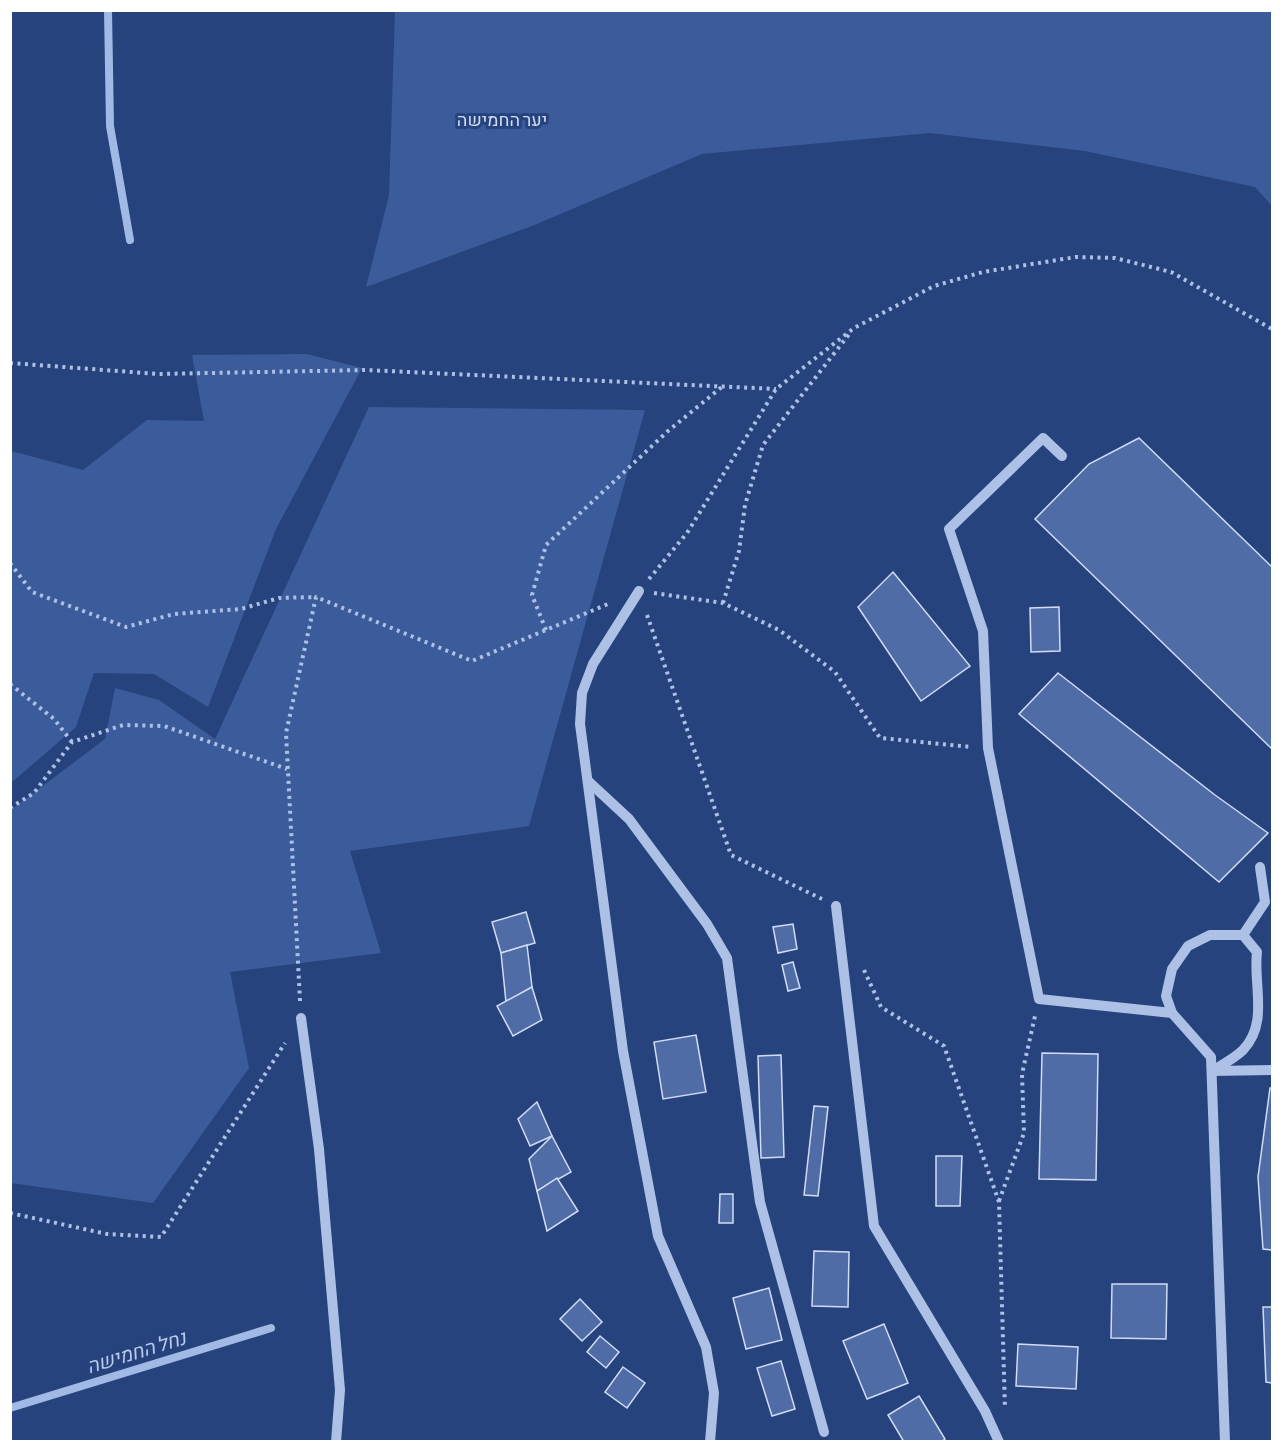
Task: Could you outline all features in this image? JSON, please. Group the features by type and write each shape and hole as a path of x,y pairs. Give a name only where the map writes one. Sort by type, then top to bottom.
{"street":[{"path":"1062,456 1043,438 949,529 983,631 988,748 1039,999 1172,1013"},
{"path":"639,591 593,664 582,693 580,724 622,1051 658,1236 706,1347 714,1393 710,1442"},
{"path":"588,781 629,819 707,924 727,958 760,1202 824,1432"},
{"path":"1243,934 1265,902 1260,867"},
{"path":"836,906 874,1226 985,1411 999,1442"},
{"path":"1225,1442 1211,1057 1172,1013 1166,996 1172,969 1188,946 1210,934 1243,934"},
{"path":"1212,1071 1243,1051 1257,1030 1259,1003 1254,972 1257,952 1243,934"},
{"path":"301,1018 319,1149 339,1378 336,1442"},
{"path":"1212,1071 1272,1070"}],"path":[{"path":"10,563 32,592 126,627 174,614 242,609 279,598 316,597 472,661 639,591 687,533 776,389 854,328 934,286 983,272 1076,257 1115,258 1171,272 1272,329"},
{"path":"723,603 739,551 745,505 763,445 854,328"},
{"path":"10,363 158,374 366,370 776,389"},
{"path":"546,630 532,595 546,545 668,431 723,386"},
{"path":"639,591 723,603 779,630 835,672 880,738 988,748"},
{"path":"639,591 732,855 836,906"},
{"path":"10,1213 107,1234 161,1237 207,1169 301,1018 286,733 316,597"},
{"path":"10,684 54,719 72,742"},
{"path":"10,808 34,793 72,742 123,724 164,726 288,769"},
{"path":"863,967 880,1007 944,1046 999,1202 1005,1418"},
{"path":"999,1202 1023,1133 1022,1074 1039,999"}],"green space":[{"name":"יער החמישה","path":"395,11 1272,11 1272,206 1255,187 1085,151 930,133 702,154 532,226 366,287 389,195"},
{"path":"307,354 362,368 276,529 208,707 154,674 94,673 76,727 11,783 11,451 83,470 147,420 204,421 192,355"},
{"path":"369,407 645,410 529,826 350,851 381,953 230,972 249,1068 153,1203 11,1183 11,810 105,739 115,688 159,700 215,739"}],"building":[{"path":"1139,438 1272,567 1272,749 1035,519 1089,464"},
{"path":"893,572 970,666 921,701 858,607"},
{"path":"1059,607 1060,651 1031,652 1030,608"},
{"path":"1058,673 1215,795 1268,833 1219,882 1019,714"},
{"path":"526,912 535,943 501,953 492,922"},
{"path":"793,924 797,949 778,953 773,927"},
{"path":"527,945 532,987 506,1002 501,953"},
{"path":"793,962 800,988 788,991 782,965"},
{"path":"532,987 542,1020 513,1036 497,1006"},
{"path":"696,1035 706,1092 663,1099 654,1042"},
{"path":"1042,1053 1098,1054 1096,1180 1039,1179"},
{"path":"781,1055 784,1157 761,1158 758,1056"},
{"path":"1270,1088 1272,1088 1272,1250 1263,1249 1258,1177"},
{"path":"537,1102 552,1136 530,1146 518,1119"},
{"path":"814,1106 828,1107 818,1196 804,1195"},
{"path":"552,1136 571,1172 537,1191 529,1159"},
{"path":"936,1156 962,1156 960,1206 936,1206"},
{"path":"557,1178 578,1211 547,1231 537,1191"},
{"path":"720,1194 733,1194 733,1223 719,1223"},
{"path":"814,1251 849,1252 848,1307 812,1306"},
{"path":"1112,1284 1167,1284 1166,1339 1111,1338"},
{"path":"769,1288 782,1340 746,1349 733,1298"},
{"path":"580,1299 602,1322 582,1341 560,1319"},
{"path":"1263,1307 1272,1307 1272,1383 1266,1382"},
{"path":"884,1324 908,1383 867,1399 843,1341"},
{"path":"600,1336 619,1352 606,1368 587,1352"},
{"path":"1018,1344 1078,1347 1076,1389 1016,1386"},
{"path":"781,1361 795,1409 772,1416 757,1368"},
{"path":"623,1367 645,1383 627,1408 605,1392"},
{"path":"919,1396 945,1439 941,1442 904,1442 888,1415"}],"waterway":[{"path":"108,10 110,126 130,240"},
{"name":"נחל החמישה","path":"10,1408 271,1328"}]}
